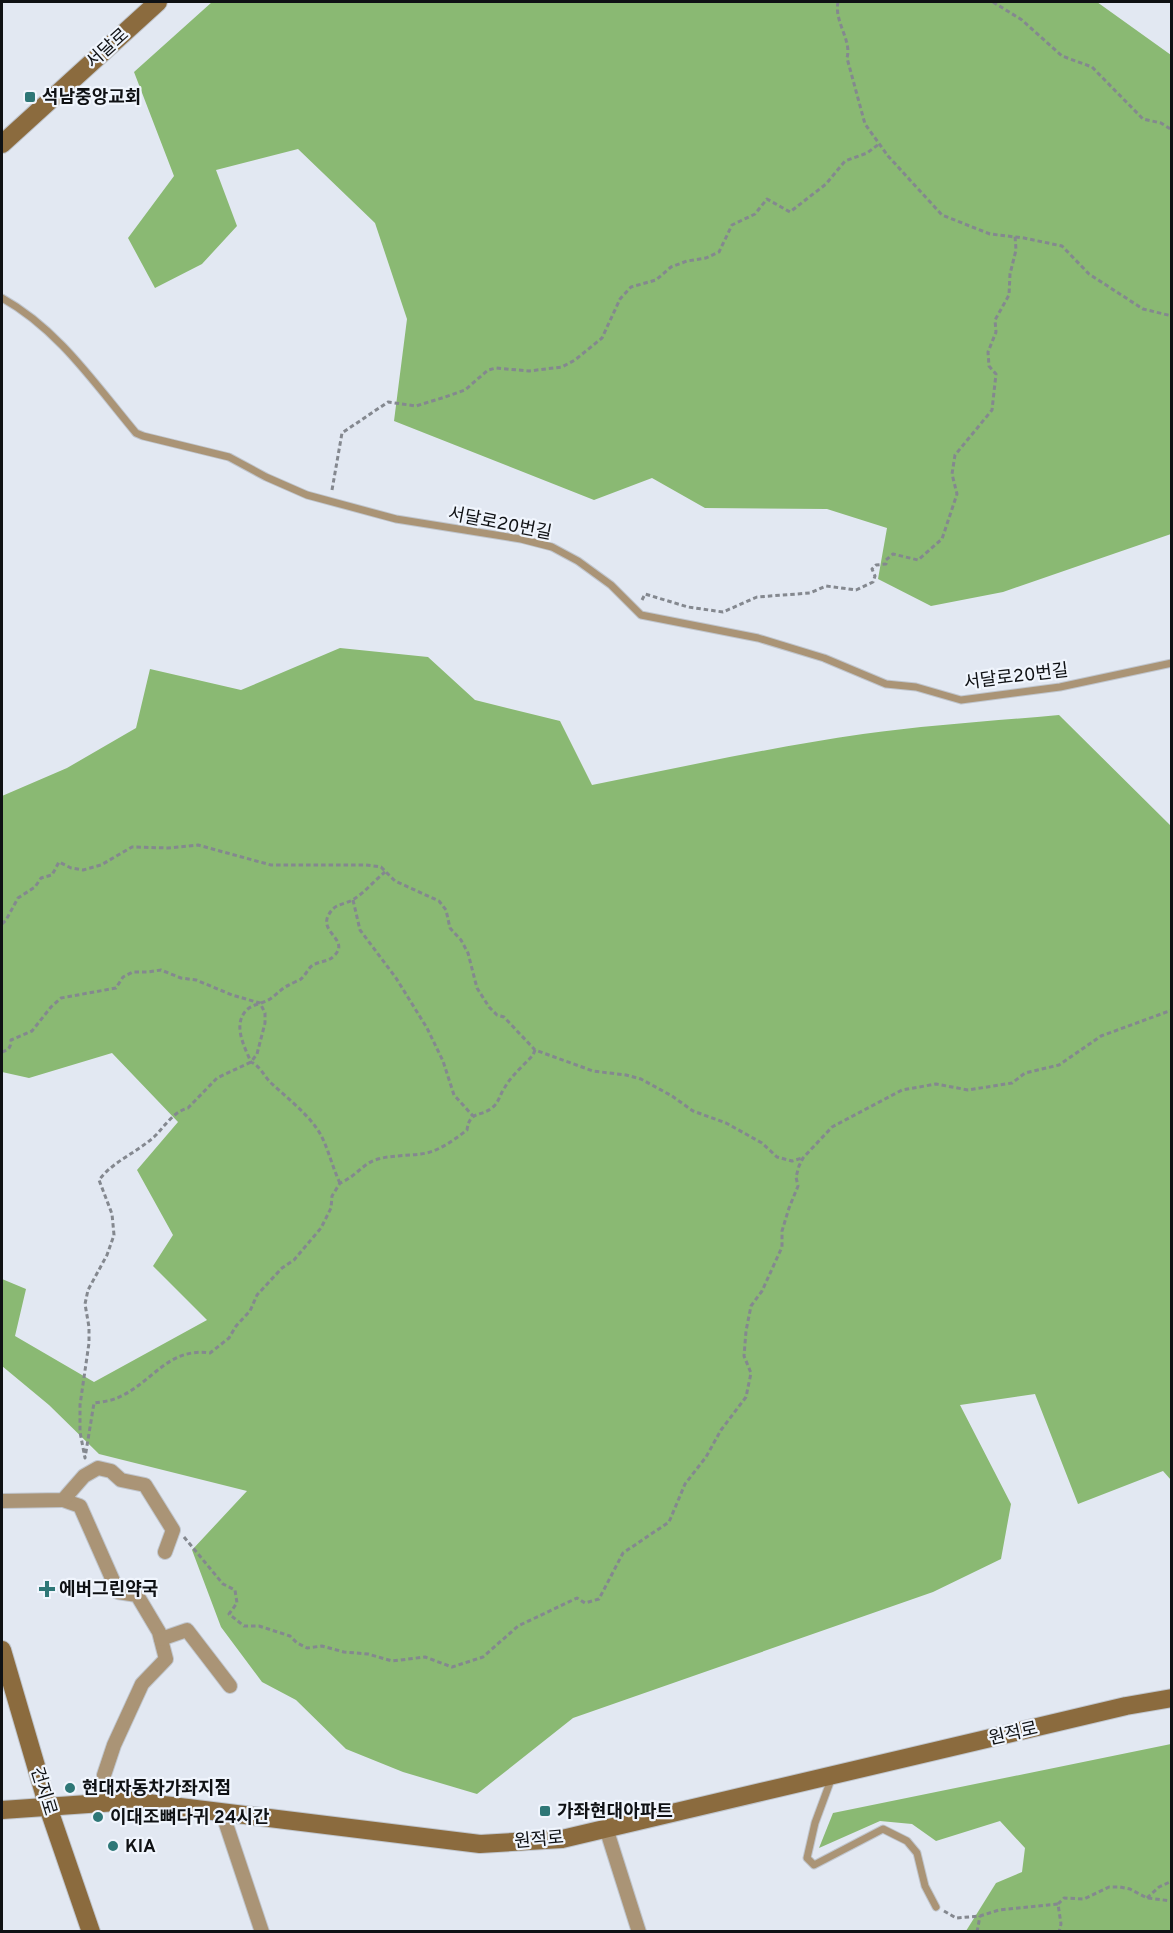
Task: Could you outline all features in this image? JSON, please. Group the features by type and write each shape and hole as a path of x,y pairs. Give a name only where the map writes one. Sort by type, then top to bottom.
{"street":[{"name":"서달로","path":"2,144 158,2"},
{"path":"63,1500 84,1476 98,1468 111,1471 121,1480 146,1485 173,1530 165,1552"},
{"path":"2,1501 63,1500 80,1506 118,1592 137,1595 159,1632 166,1659 142,1684 114,1745 104,1775"},
{"path":"161,1639 188,1630 230,1686"},
{"name":"건지로","path":"2,1650 48,1807 91,1932"},
{"name":"원적로","path":"2,1810 131,1801 480,1844 562,1839 1126,1706 1172,1698"},
{"path":"222,1812 262,1932"},
{"path":"606,1828 639,1932"}],"lane":[{"name":"서달로20번길","path":"2,298 22,309 60,342 136,433 229,457 307,495 396,519 521,539 552,547 578,561 611,585 641,615 758,638 824,658 886,684 916,687 961,700 1060,687 1172,663"},
{"path":"833,1775 815,1823 807,1858 813,1865 883,1829 907,1841 917,1853 926,1886 936,1907"}],"path":[{"path":"838,2 836,12 849,50 847,58 865,124 888,156 942,215 990,234 1015,236 1062,246 1089,274 1143,309 1172,316"},
{"path":"993,2 1022,20 1062,56 1092,67 1143,119 1161,123 1172,130"},
{"path":"330,500 342,433 388,402 416,406 465,390 488,370 496,368 529,371 562,367 576,360 602,338 620,299 631,287 656,280 671,267 687,261 706,258 719,252 732,225 755,214 766,199 790,212 826,184 845,161 867,153 879,144"},
{"path":"641,615 640,606 645,594 688,607 723,612 757,597 810,593 826,586 856,590 873,582 875,576 872,569 876,565 886,564 886,560 893,554 918,560 942,539 957,494 952,474 955,455 992,410 996,374 989,366 988,352 996,333 996,320 1009,295 1010,274 1016,250 1015,236"},
{"path":"2,924 18,898 35,887 41,878 52,874 59,862 71,868 83,870 101,865 132,847 168,848 198,845 271,865 381,867 395,880 439,901 446,910 450,928 461,940 468,953 477,988 489,1007 497,1015 504,1017 535,1050 593,1071 641,1079 693,1111 726,1123 762,1143 777,1156 792,1161 803,1158"},
{"path":"340,1183 331,1165 322,1137 315,1126 251,1062 241,1039 239,1023 249,1008 269,999 286,986 301,979 311,966 328,961 335,955 339,947 338,940 330,934 327,918 338,904 353,900 385,872"},
{"path":"353,900 360,930 396,978 427,1028 443,1061 457,1100 473,1116"},
{"path":"2,1052 8,1050 11,1040 33,1031 51,1007 62,998 116,988 123,977 133,972 161,970 181,978 196,980 232,995 260,1003 265,1013 257,1054 251,1062 217,1078 189,1108 182,1110 168,1121 136,1152 116,1163 99,1180 112,1214 114,1235 107,1255 88,1290 85,1304 89,1343 80,1405 80,1432 85,1458 94,1403 117,1398 147,1380 168,1361 195,1350 210,1353 229,1338 236,1326 250,1311 257,1295 282,1268 294,1260 321,1228 331,1208 332,1196 340,1183 351,1179 372,1161 402,1154 423,1154 453,1141 467,1130 468,1122 473,1116 491,1109 497,1103 505,1087 535,1050"},
{"path":"179,1531 224,1584 235,1590 237,1603 229,1614 244,1626 259,1626 290,1636 307,1648 322,1646 344,1652 368,1654 392,1661 425,1657 452,1667 483,1657 518,1626 547,1611 577,1598 585,1603 599,1599 623,1553 669,1522 685,1484 746,1397 751,1373 744,1356 751,1306 762,1291 782,1247 782,1231 798,1186 796,1178 799,1166 803,1158 832,1127 902,1090 936,1084 968,1089 1012,1083 1025,1073 1059,1065 1101,1036 1172,1010"},
{"path":"1147,1898 1159,1887 1172,1881"},
{"path":"936,1907 956,1918 980,1916 999,1910 1058,1904 1064,1898 1084,1899 1109,1887 1130,1889 1147,1898 1172,1901"},
{"path":"1058,1904 1061,1924 1059,1932"},
{"path":"977,1932 980,1916"}],"green space":[{"path":"212,2 1097,2 1171,55 1171,534 1003,592 931,606 878,579 887,528 827,509 705,508 652,478 594,500 394,421 407,319 375,223 298,149 216,170 237,226 202,264 155,288 128,238 174,176 134,72"},
{"path":"340,648 428,657 475,700 560,721 592,785 829,739 936,726 1059,715 1171,826 1171,1480 1163,1471 1078,1504 1035,1394 960,1405 1011,1504 1001,1559 933,1592 573,1718 477,1794 403,1772 346,1749 296,1700 262,1682 221,1627 192,1550 247,1491 99,1454 49,1405 2,1366 2,1279 26,1289 15,1336 94,1382 207,1320 153,1266 173,1235 137,1170 178,1122 112,1053 29,1078 2,1072 2,796 67,768 136,728 150,669 241,690"},
{"path":"1171,1744 1171,1931 966,1931 996,1883 1022,1872 1025,1848 1000,1821 936,1841 912,1824 880,1821 819,1848 833,1813"}],"place":[{"name":"석남중앙교회","path":"30,97"},
{"name":"에버그린약국","path":"47,1589"},
{"name":"현대자동차가좌지점","path":"70,1788"},
{"name":"가좌현대아파트","path":"545,1811"},
{"name":"이대조뼈다귀 24시간","path":"98,1817"},
{"name":"KIA","path":"113,1846"}]}
